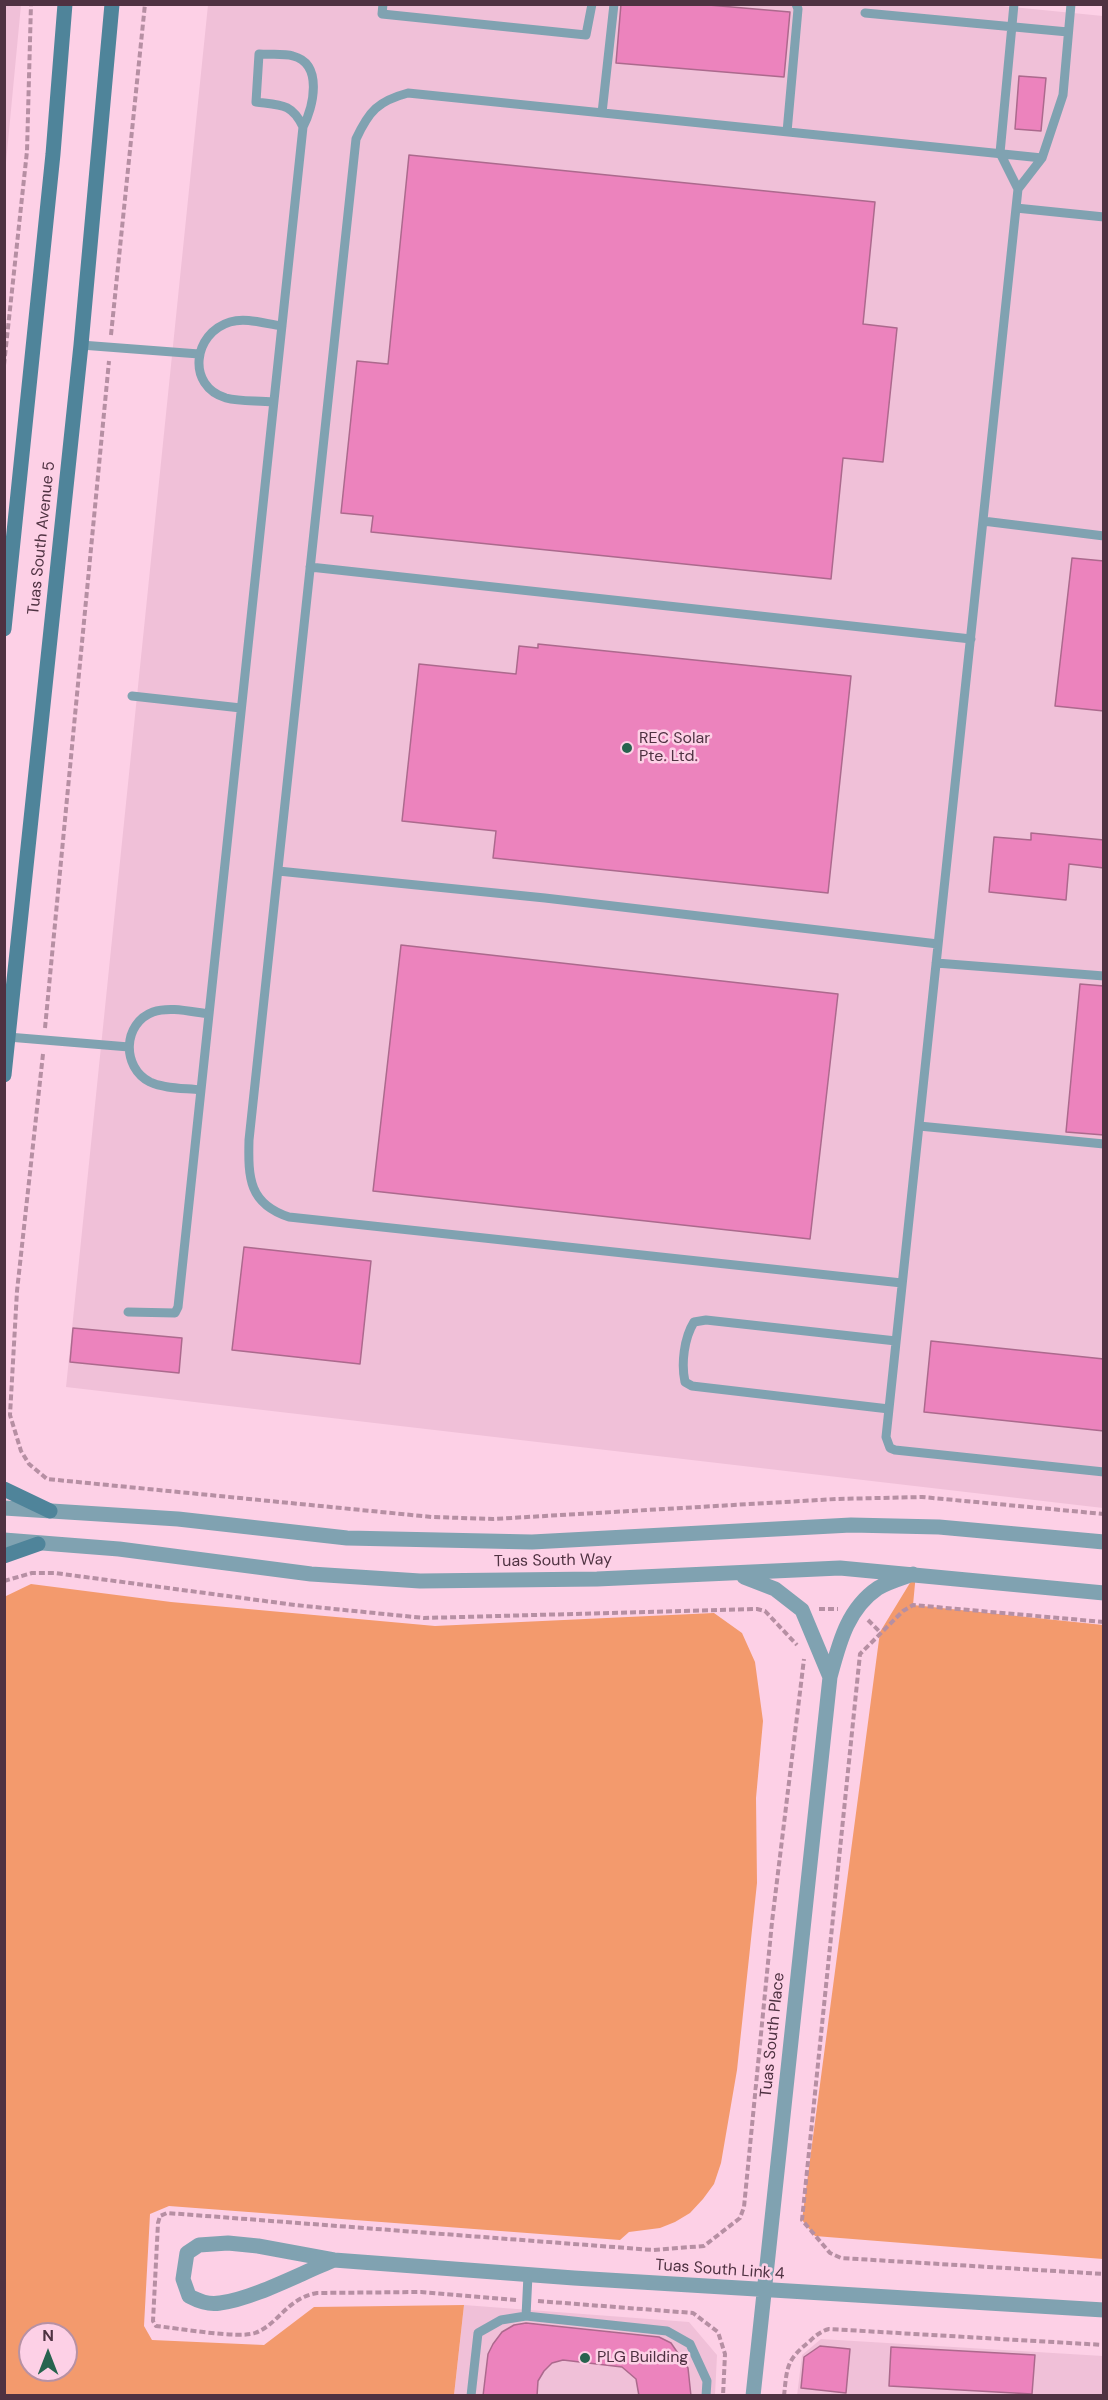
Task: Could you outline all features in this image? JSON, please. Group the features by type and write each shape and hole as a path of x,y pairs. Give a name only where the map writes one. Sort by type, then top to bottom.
{"street":[{"name":"Tuas South Avenue 5","path":"4,629 54,142 65,4"},
{"name":"Tuas South Avenue 5","path":"4,1075 81,345 112,4"},
{"path":"4,1489 50,1511"},
{"name":"Tuas South Way","path":"4,1508 178,1519 347,1538 532,1542 851,1525 939,1527 1104,1542"},
{"name":"Tuas South Way","path":"4,1540 119,1549 312,1574 420,1581 737,1574 840,1568 916,1573 1104,1593"},
{"path":"4,1556 38,1544"},
{"name":"Tuas South Place","path":"753,2396 830,1677 842,1636 856,1608 879,1588 916,1573"},
{"name":"Tuas South Place","path":"737,1574 775,1589 802,1610 830,1677"},
{"name":"Tuas South Link 4","path":"333,2260 238,2299 219,2303 203,2303 189,2296 183,2279 187,2253 199,2245 258,2246 333,2260 528,2275 1104,2310"}],"lane":[{"path":"383,4 382,14 586,35 592,4"},
{"path":"602,113 614,4"},
{"path":"788,132 798,9 796,4"},
{"path":"1014,4 1000,153 1018,189"},
{"path":"1071,4 1063,95 1042,158 1018,189 886,1437 890,1448 895,1450 1104,1472"},
{"path":"865,13 1068,32"},
{"path":"128,1312 175,1313 178,1307 303,127 311,112 312,75 301,60 293,56 259,54 256,102 284,105 297,114 303,127"},
{"path":"902,1282 290,1217 273,1212 260,1200 252,1185 248,1159 356,139 365,120 376,106 408,93 1042,158"},
{"path":"1016,208 1104,217"},
{"path":"273,402 226,398 214,391 205,381 200,368 199,354 204,340 213,330 228,322 238,320 282,326"},
{"path":"81,345 199,354"},
{"path":"983,520 1104,536"},
{"path":"310,567 970,639"},
{"path":"132,696 241,708"},
{"path":"278,871 545,898 938,944"},
{"path":"936,963 1104,976"},
{"path":"201,1090 150,1082 135,1068 129,1047 136,1025 154,1011 167,1009 209,1014"},
{"path":"8,1037 129,1047"},
{"path":"919,1126 1104,1144"},
{"path":"889,1409 692,1386 685,1382 683,1375 684,1353 694,1322 706,1320 896,1341"},
{"path":"526,2316 528,2275"},
{"path":"471,2396 478,2333 501,2320 526,2316 667,2331 690,2344 707,2381 706,2396"}],"path":[{"path":"4,365 27,151 31,4"},
{"path":"145,4 44,1040 17,1291 10,1415 21,1451 30,1464 47,1479 432,1517 493,1519 836,1499 922,1497 1104,1514"},
{"path":"4,1581 32,1572 55,1573 295,1605 424,1618 756,1609 765,1611 802,1650 804,1661 772,1922 745,2195 740,2218 704,2246 653,2250 167,2213 160,2216 158,2223 153,2320 156,2326 245,2335 264,2328 291,2303 306,2295 317,2293 421,2292 693,2313 718,2332 725,2354 723,2396"},
{"path":"1104,1622 913,1605 903,1611 861,1654 802,2220 830,2253 841,2258 1104,2274"},
{"path":"784,2396 788,2364 794,2354 829,2329 1104,2345"}],"shaded area":[{"path":"982,4 1103,16 1103,1508 66,1387 208,5"},
{"path":"4,5 21,5 5,173"},
{"path":"916,1573 913,1605 1103,1625 1103,2259 815,2236 802,2220 880,1632"},
{"path":"31,1584 171,1602 435,1626 714,1613 742,1633 755,1662 763,1721 756,1798 757,1883 737,2070 721,2163 714,2184 690,2213 660,2228 629,2232 620,2240 169,2206 150,2214 144,2326 152,2340 264,2345 314,2307 464,2305 454,2395 5,2395 4,1597"},
{"path":"464,2305 689,2322 717,2355 715,2395 454,2396"},
{"path":"821,2339 1103,2356 1103,2395 797,2396 802,2355"}],"building":[{"path":"621,4 697,4 790,12 784,77 616,63"},
{"path":"1019,76 1046,78 1041,131 1015,129"},
{"path":"409,155 875,202 863,324 897,328 883,462 843,458 831,579 371,532 373,516 341,513 357,361 388,364"},
{"path":"1072,558 1104,561 1104,711 1055,706"},
{"name":"REC Solar Pte. Ltd.","path":"538,644 851,676 828,893 493,858 496,831 402,821 419,664 516,674 519,646 538,648"},
{"path":"1031,833 1104,840 1104,868 1069,864 1066,900 989,892 994,837 1031,840"},
{"path":"401,945 838,994 810,1239 373,1191"},
{"path":"1080,984 1104,986 1104,1135 1066,1132"},
{"path":"244,1247 371,1261 360,1364 232,1350"},
{"path":"73,1328 182,1338 179,1373 70,1362"},
{"path":"931,1341 1104,1359 1104,1431 924,1412"},
{"name":"PLG Building","path":"526,2323 659,2337 671,2343 688,2368 691,2396 639,2396 636,2379 622,2367 563,2360 552,2363 544,2371 538,2381 537,2396 483,2396 488,2354 493,2344 502,2332 514,2325"},
{"path":"820,2346 850,2349 846,2393 801,2388 804,2357"},
{"path":"891,2347 1035,2355 1032,2394 889,2386"}],"place":[{"name":"REC Solar Pte. Ltd.","path":"627,748"},
{"name":"PLG Building","path":"585,2358"}]}
